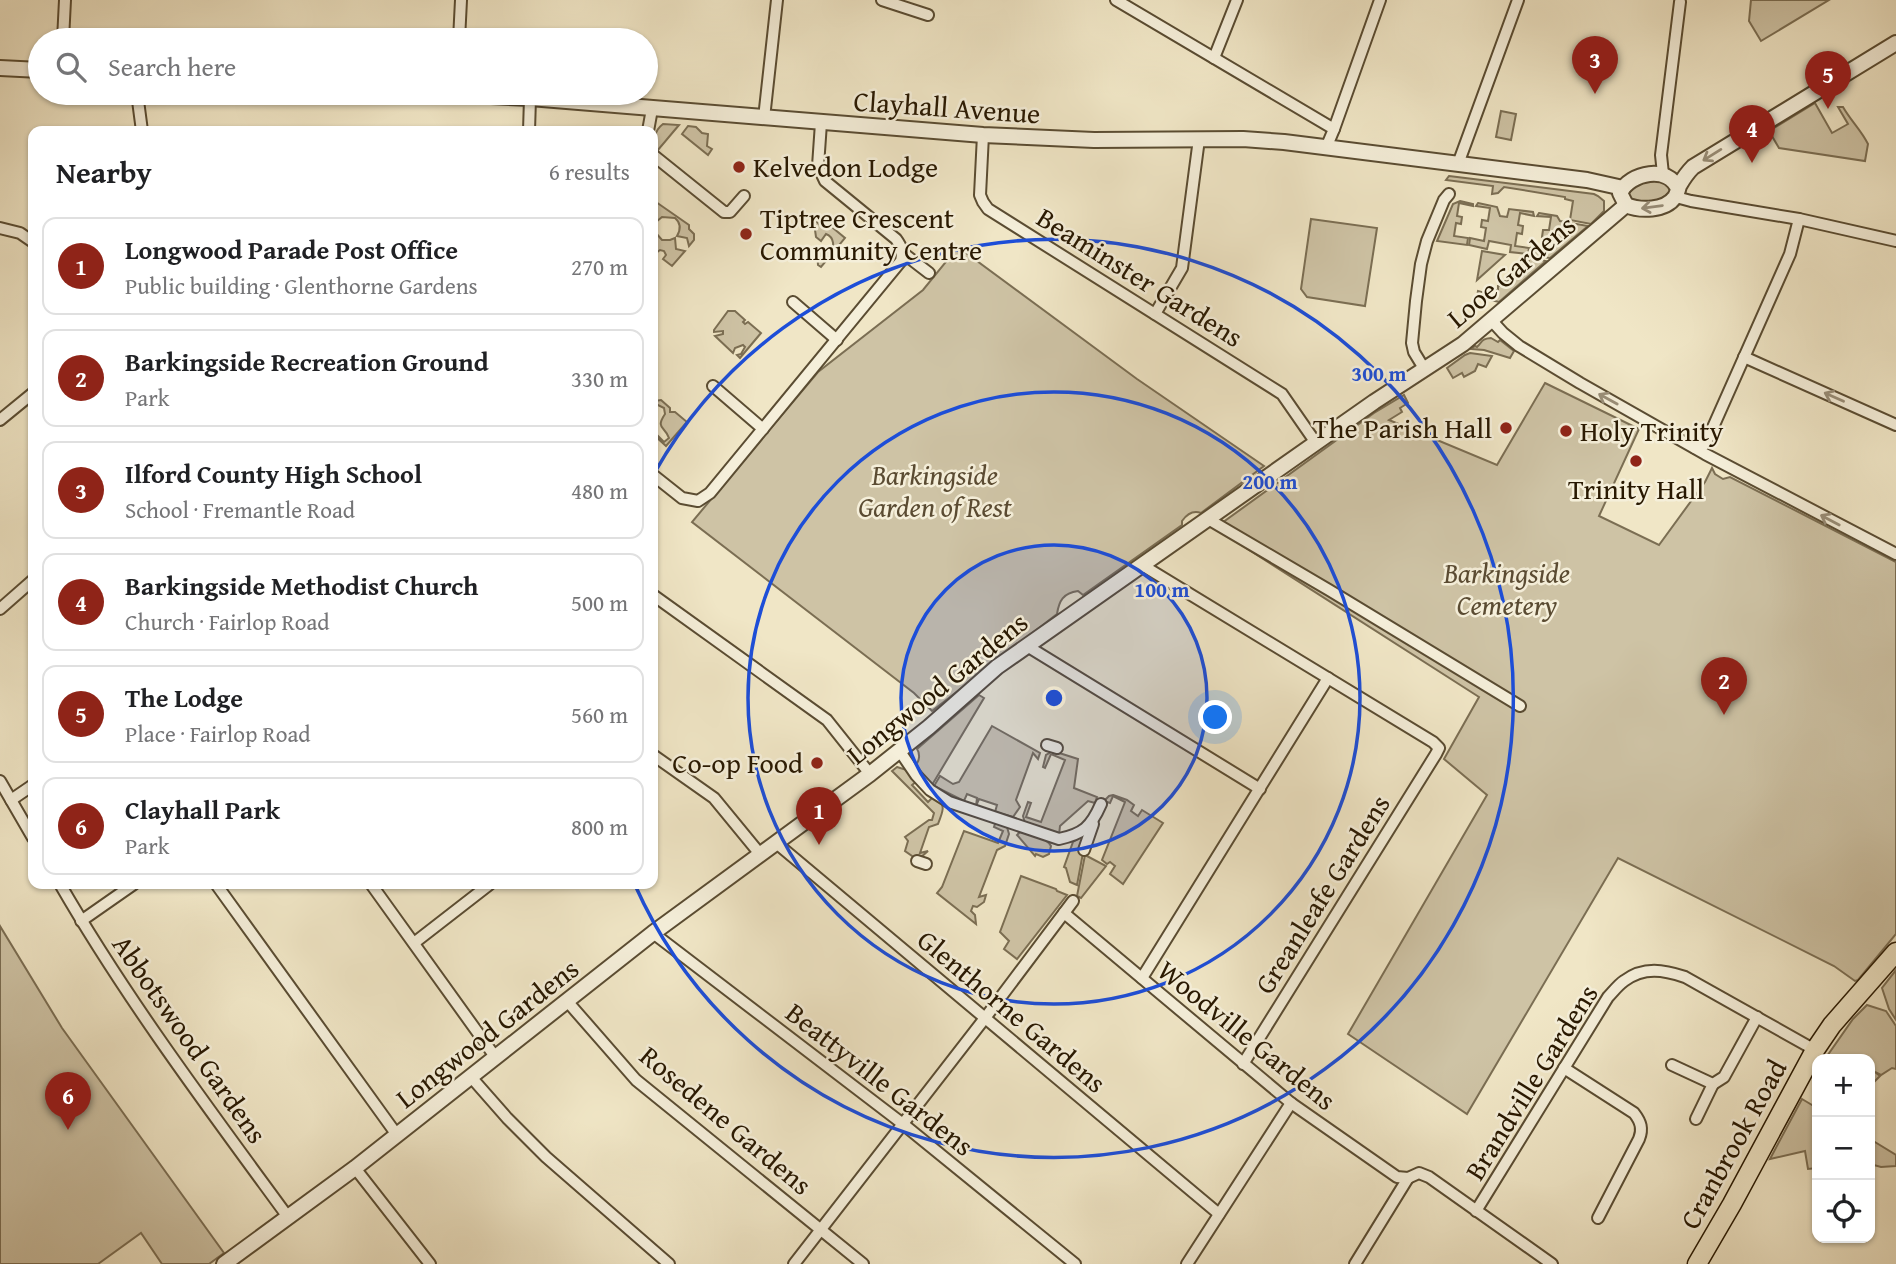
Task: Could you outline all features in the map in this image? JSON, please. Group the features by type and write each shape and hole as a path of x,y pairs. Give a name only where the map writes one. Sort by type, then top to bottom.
{"main road":[{"name":"Cranbrook Road","path":"1697,1264 1815,1050 1832,1025 1896,952"}],"street":[{"path":"64,28 65,0"},
{"path":"460,28 461,0"},
{"path":"764,118 777,0"},
{"path":"882,0 928,15"},
{"path":"1116,0 1334,129"},
{"path":"1214,58 1237,0"},
{"path":"1326,148 1380,0"},
{"path":"1458,164 1518,0"},
{"path":"1663,174 1661,155 1680,2"},
{"path":"1677,193 1675,181 1663,174 1634,178 1628,181 1620,193 1626,205 1634,209 1664,206 1677,193 1687,173 1707,157 1896,43"},
{"path":"0,68 28,70"},
{"path":"139,105 141,126"},
{"path":"529,126 530,105"},
{"name":"Clayhall Avenue","path":"608,105 983,135 1094,140 1243,139 1587,180 1623,188"},
{"path":"649,126 652,109"},
{"path":"658,479 682,498 698,501 710,494 901,261 901,246 890,233 825,181 818,166 821,123"},
{"name":"Beaminster Gardens","path":"983,135 980,195 988,209 1282,394 1316,443"},
{"path":"1155,314 1182,268 1199,139"},
{"path":"658,159 724,212 730,212 744,196"},
{"path":"1677,193 1896,241"},
{"path":"1425,370 1414,352 1412,343 1416,301 1427,241 1449,194"},
{"name":"Looe Gardens","path":"1425,370 1464,344 1626,205"},
{"path":"1695,448 1706,443 1790,254 1800,219"},
{"path":"0,228 20,233 28,239"},
{"path":"903,253 929,273"},
{"path":"793,302 837,340"},
{"path":"1492,321 1519,346 1580,383 1695,448 1893,552"},
{"path":"1744,358 1896,425"},
{"name":"Longwood Gardens","path":"224,1264 397,1135 653,933 870,774 997,667 1374,402 1425,370"},
{"path":"713,386 763,429"},
{"path":"0,420 28,397"},
{"path":"1208,519 1520,706"},
{"path":"1142,565 1328,678 1142,978"},
{"path":"0,609 28,584"},
{"path":"658,599 827,720 870,774"},
{"path":"1027,646 1260,789"},
{"name":"Greanleafe Gardens","path":"1243,1064 1439,748 1328,678"},
{"path":"899,750 930,790 949,802 1016,826 1059,839 1074,836 1087,828 1095,818"},
{"path":"658,759 714,798 760,854"},
{"path":"0,781 28,829"},
{"path":"12,800 28,789"},
{"path":"1084,850 1101,804"},
{"name":"Glenthorne Gardens","path":"775,842 1219,1214"},
{"name":"Abbotswood Gardens","path":"63,889 179,1066 291,1215"},
{"path":"81,920 127,889"},
{"path":"220,889 397,1135"},
{"path":"375,889 496,1058"},
{"path":"414,943 484,889"},
{"path":"794,1264 1073,901"},
{"name":"Woodville Gardens","path":"1064,913 1290,1104 1397,1177 1408,1178 1419,1173 1429,1177 1552,1264"},
{"name":"Beattyville Gardens","path":"653,933 903,1124 1075,1264"},
{"name":"Brandville Gardens","path":"1476,1211 1608,998 1624,980 1643,972 1664,970 1685,977 1815,1050"},
{"name":"Rosedene Gardens","path":"567,1001 636,1080 863,1264"},
{"path":"1696,1119 1713,1084 1724,1077 1757,1017"},
{"path":"1672,1065 1713,1084"},
{"path":"1564,1068 1634,1113 1641,1127 1639,1139 1608,1209 1598,1218"},
{"path":"471,1077 546,1157 670,1264"},
{"path":"1187,1264 1290,1104"},
{"path":"349,1172 430,1264"},
{"path":"1355,1264 1408,1178"}],"green space":[{"path":"1751,0 1829,0 1761,41 1749,21"},
{"path":"1815,103 1832,133 1848,124 1838,107 1843,107 1868,144 1865,161 1779,148 1769,131"},
{"path":"1501,111 1516,114 1511,140 1496,137"},
{"path":"663,124 679,125 658,150 658,129"},
{"path":"688,126 708,134 707,146 712,149 708,155 682,134"},
{"path":"1449,176 1594,194 1604,201 1604,211 1591,224 1570,220 1573,201 1565,197 1504,187 1498,193 1492,194 1493,186 1446,180"},
{"path":"1655,180 1670,184 1671,191 1661,198 1643,203 1627,195 1636,185"},
{"path":"1460,201 1473,204 1459,203 1457,216 1462,217 1461,224 1456,223 1454,236 1468,238 1467,245 1437,241 1453,204"},
{"path":"658,203 689,225 694,240 689,246 687,238 677,236 680,226 675,218 662,217 658,220"},
{"path":"1478,203 1497,207 1500,216 1507,217 1509,209 1533,212 1534,216 1520,213 1518,225 1523,226 1522,234 1517,233 1515,246 1529,248 1528,254 1510,252 1511,245 1489,241 1487,249 1469,245 1470,238 1484,241 1486,228 1481,227 1482,220 1488,221 1490,208 1476,206"},
{"path":"1539,213 1557,216 1560,221 1588,226 1550,258 1531,256 1531,248 1545,251 1547,238 1542,237 1543,230 1549,230 1551,217 1537,216"},
{"path":"1311,219 1377,228 1365,306 1307,297 1301,289"},
{"path":"816,221 820,225 827,223 845,238 821,267 818,265 817,251 821,247 828,252 833,243 826,234 821,241 816,237"},
{"path":"658,235 662,240 675,238 676,249 685,251 672,266 663,259 666,255 660,250 658,252"},
{"name":"Barkingside Garden of Rest","path":"958,247 1137,379 1264,466 1201,513 1188,515 1182,525 1083,595 1078,591 1065,596 1057,614 932,711 914,693 692,522 818,372 923,290"},
{"path":"1482,251 1505,255 1477,280"},
{"path":"1529,258 1546,261 1499,302 1477,297 1478,291 1492,295 1493,290 1502,286 1503,281 1512,277 1513,272 1518,273 1523,264 1528,265"},
{"path":"728,311 735,311 745,320 745,324 748,322 761,333 740,358 737,355 741,354 745,347 743,345 735,348 733,353 715,336 723,334 723,331 714,330"},
{"path":"1491,338 1498,342 1500,340 1514,351 1510,358 1471,349"},
{"path":"1470,353 1492,356 1486,367 1478,364 1475,371 1464,377 1462,373 1453,378 1447,368"},
{"name":"Barkingside Cemetery","path":"1545,383 1639,429 1599,516 1659,545 1705,482 1712,468 1715,474 1723,479 1730,477 1896,562 1896,934 1855,981 1834,966 1618,858 1467,1114 1348,1034 1487,795 1444,759 1479,697 1215,528 1374,413 1404,395 1408,403 1400,408 1402,412 1389,420 1497,465"},
{"path":"658,400 661,400 670,408 670,412 675,412 687,422 666,446 658,439 658,436 664,442 669,438 661,425 665,414"},
{"path":"979,695 984,698 932,785 915,765 919,757 917,749"},
{"path":"992,726 1040,753 1038,759 1033,753 1016,800 1020,807 1013,817 995,812 997,805 979,799 976,806 977,798 967,794 964,801 934,786 940,776 953,784 959,782"},
{"path":"1053,751 1078,759 1074,788 1097,797 1095,803 1088,801 1060,826 1059,835 1025,823 1023,816 1028,802 1031,803 1026,817 1041,822 1065,760 1051,754 1045,768 1043,767 1046,755"},
{"path":"897,767 910,771 917,781 912,785 928,802 934,796 942,806 938,824 929,827 920,853 928,851 920,858 915,858 905,851 908,841 905,837 932,820 934,813 892,771"},
{"path":"1113,795 1134,805 1131,811 1138,816 1142,810 1163,823 1123,884 1110,874 1115,866 1102,860 1125,802 1113,796 1110,803 1104,801"},
{"path":"996,821 1007,827 1009,834 1005,846 997,850 979,897 986,895 984,902 977,907 973,906 971,911 975,915 976,924 937,893 942,887 964,831 998,843 1003,831 994,827"},
{"path":"1020,832 1046,840 1051,846 1049,854 1043,857 1036,854 1035,856 1017,835"},
{"path":"1083,835 1083,853 1077,885 1070,882 1064,867 1073,842"},
{"path":"1085,855 1106,866 1081,898 1077,896"},
{"path":"1021,876 1067,895 1017,959 1004,949 1009,941 1000,932"},
{"path":"0,926 62,1028 224,1253 209,1264 162,1264 141,1233 98,1264 0,1264"},
{"path":"1896,970 1896,1020 1882,988"},
{"path":"1867,1005 1886,1011 1896,1026 1896,1069 1892,1068 1881,1075 1875,1072 1875,1054 1828,1054 1853,1019"},
{"path":"1802,1099 1812,1105 1812,1169 1808,1169 1805,1151 1770,1159"},
{"path":"1875,1142 1896,1155 1896,1166 1875,1165"}],"place":[{"name":"Ilford County High School","path":"1595,94"},
{"name":"The Lodge","path":"1828,109"},
{"name":"Barkingside Methodist Church","path":"1752,163"},
{"name":"Kelvedon Lodge","path":"739,167"},
{"name":"Tiptree Crescent Community Centre","path":"746,234"},
{"name":"The Parish Hall","path":"1506,428"},
{"name":"Holy Trinity","path":"1566,431"},
{"name":"Trinity Hall","path":"1636,461"},
{"name":"Barkingside Recreation Ground","path":"1724,715"},
{"name":"Co-op Food","path":"817,763"},
{"name":"Longwood Parade Post Office","path":"819,845"},
{"name":"Clayhall Park","path":"68,1130"}]}
